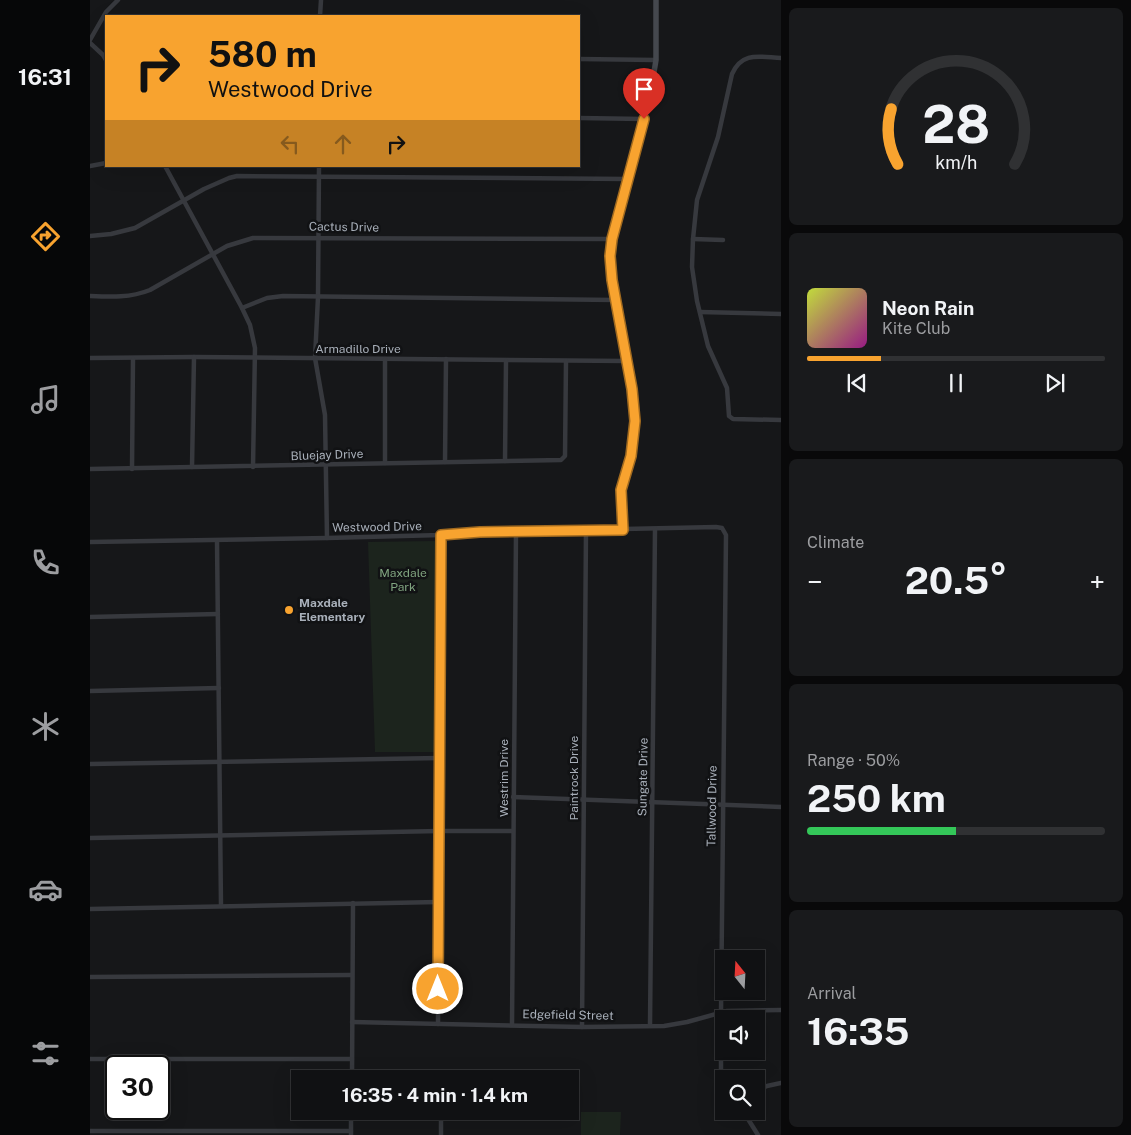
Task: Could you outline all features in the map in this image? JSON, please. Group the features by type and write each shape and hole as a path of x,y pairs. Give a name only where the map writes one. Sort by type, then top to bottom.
{"street":[{"path":"105,58 90,42 106,12 118,0"},
{"path":"320,15 321,0"},
{"path":"623,530 621,490 631,456 635,421 633,394 615,300 610,256 612,239 627,179 650,96 656,60 656,0"},
{"path":"781,58 746,58 736,65 732,74 718,138 698,200 693,239 694,287 708,346 727,388 729,416 733,419 781,420"},
{"path":"580,59 656,60"},
{"path":"580,118 644,119"},
{"path":"90,166 105,163"},
{"path":"167,167 242,308 252,331 256,358 253,467"},
{"path":"319,167 318,297 315,358 324,402 327,538"},
{"path":"90,236 125,232 136,228 214,184 237,176 627,179"},
{"name":"Cactus Drive","path":"90,296 115,297 150,290 227,246 248,238 272,236 612,239"},
{"path":"693,239 723,240"},
{"path":"242,308 267,298 615,300"},
{"path":"700,312 781,314"},
{"path":"192,467 194,357"},
{"name":"Armadillo Drive","path":"90,358 194,357 626,361"},
{"path":"132,469 133,359"},
{"path":"385,359 386,463"},
{"path":"445,462 446,359"},
{"path":"505,461 506,361"},
{"name":"Bluejay Drive","path":"90,469 561,460 565,456 566,361"},
{"name":"Westwood Drive","path":"90,542 217,541 716,527 724,530"},
{"name":"Sungate Drive","path":"650,1025 655,529"},
{"name":"Paintrock Drive","path":"582,1027 586,530"},
{"name":"Tallwood Drive","path":"721,1010 726,536 724,530"},
{"name":"Westrim Drive","path":"512,1025 516,532"},
{"path":"438,1024 441,535"},
{"path":"217,541 221,906"},
{"path":"90,617 218,614"},
{"path":"90,691 218,688"},
{"path":"90,764 439,758"},
{"path":"513,797 781,807"},
{"path":"90,838 513,831"},
{"path":"90,910 438,902"},
{"path":"352,1070 353,904"},
{"path":"90,978 352,975"},
{"name":"Edgefield Street","path":"765,1010 781,1010"},
{"name":"Edgefield Street","path":"352,1022 582,1027 675,1025 715,1015"},
{"path":"90,1059 352,1059"},
{"path":"765,1087 781,1083"},
{"path":"90,1131 351,1133 351,1120"},
{"path":"441,1120 441,1135"},
{"path":"749,1120 758,1135"}],"green space":[{"name":"Maxdale Park","path":"435,541 439,752 375,752 368,542"},
{"path":"581,1112 621,1112 620,1135 581,1135"}],"place":[{"name":"Maxdale Elementary","path":"289,610"}],"route":[{"path":"438,989 441,535 480,532 623,530 621,490 631,456 635,421 634,399 612,280 610,256 612,239 644,119"}]}
